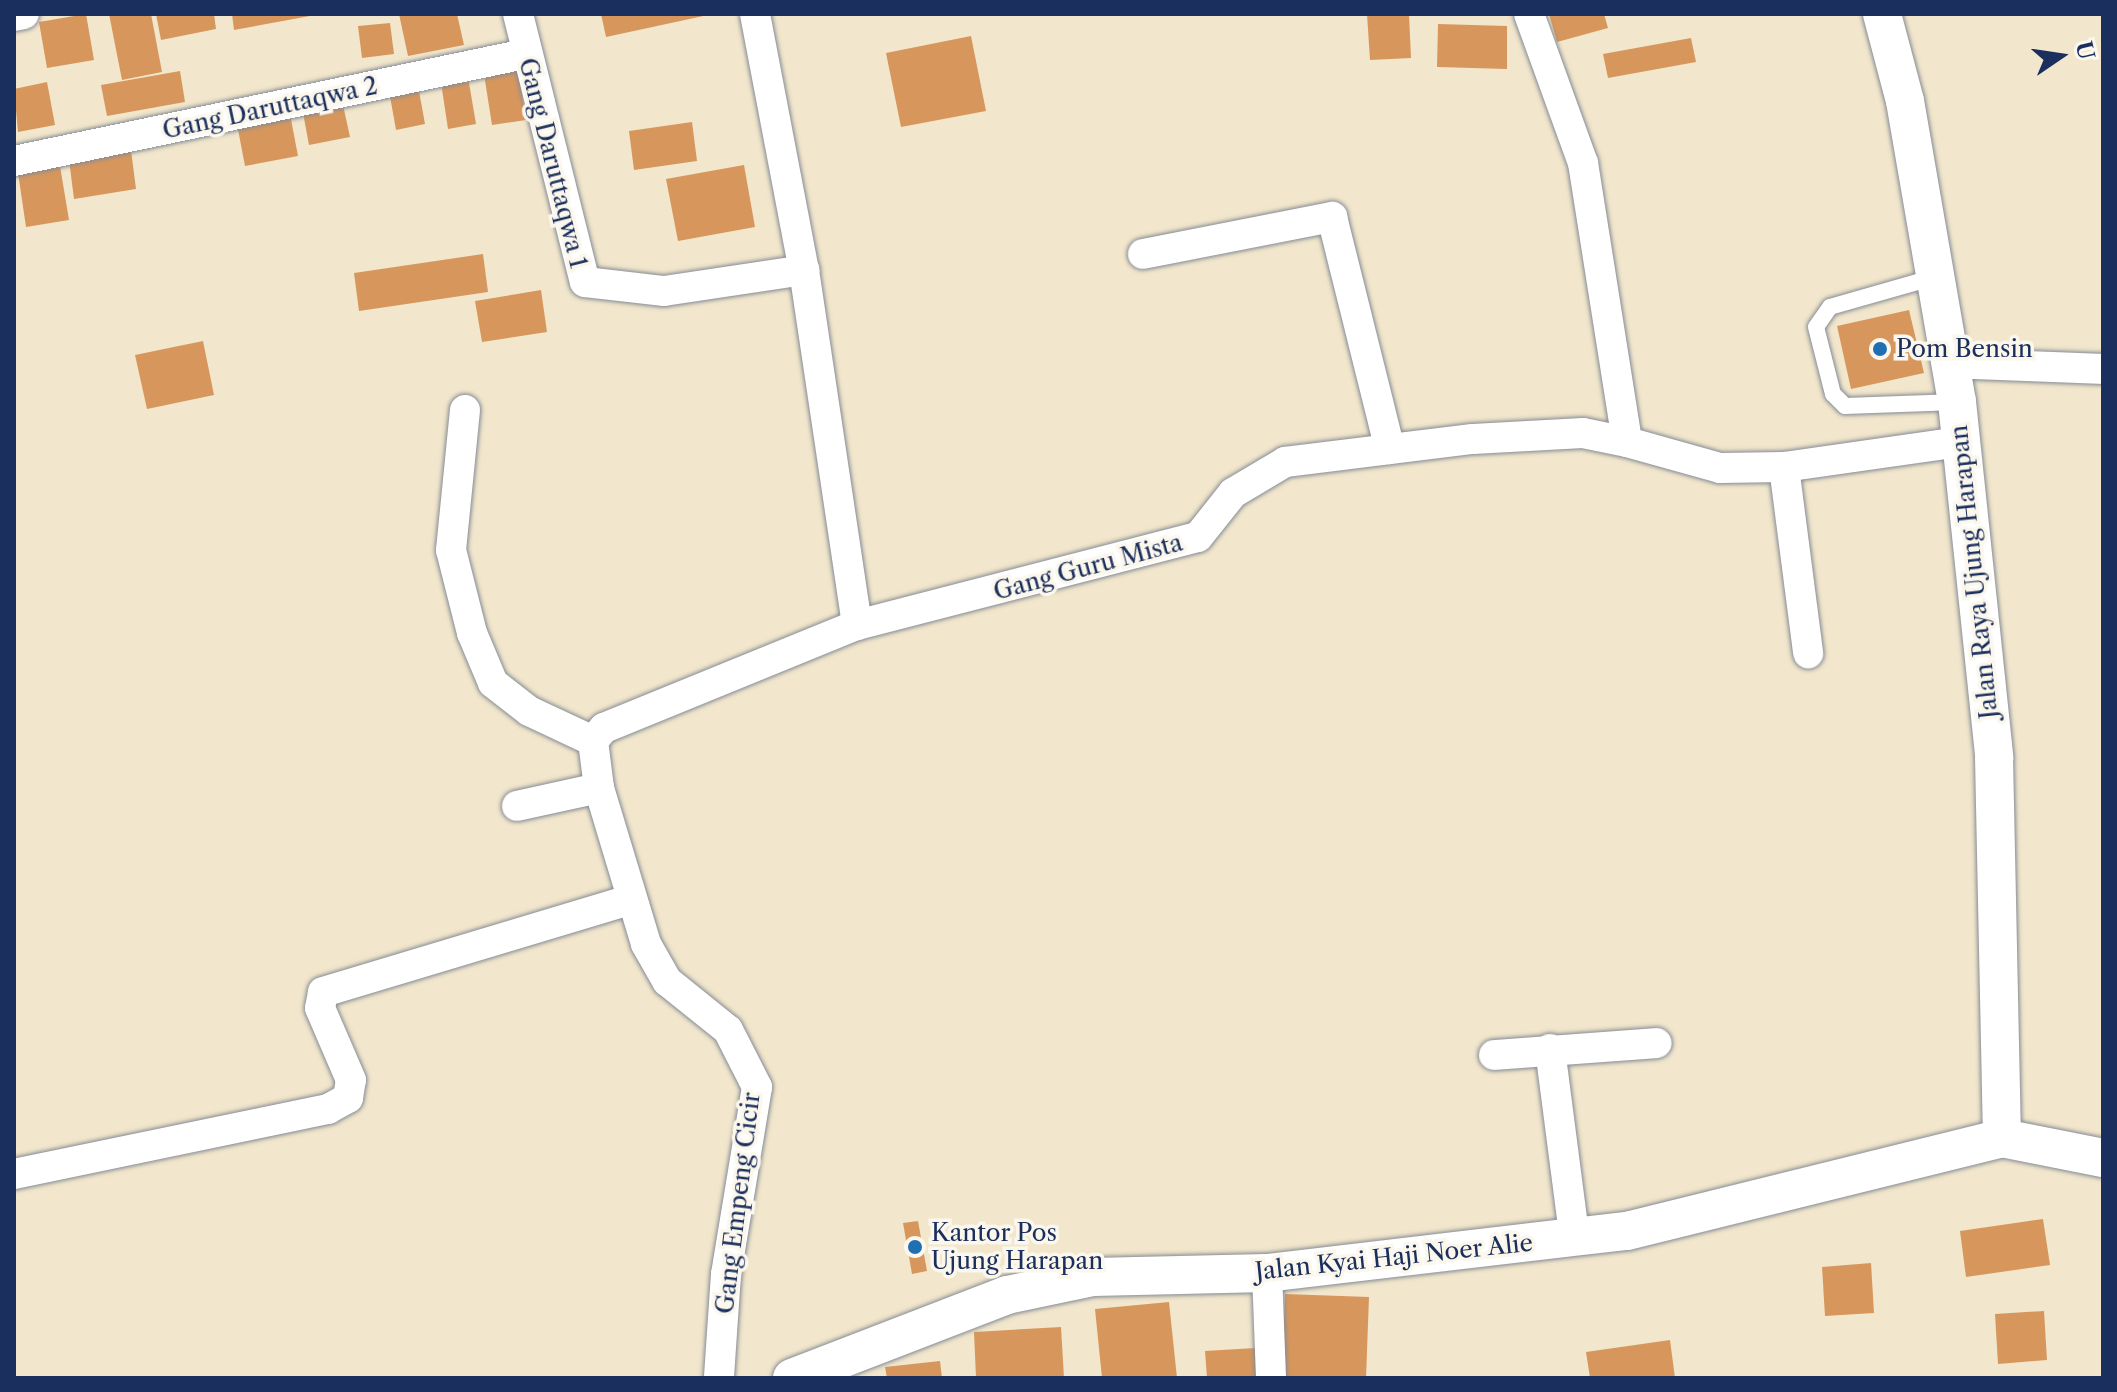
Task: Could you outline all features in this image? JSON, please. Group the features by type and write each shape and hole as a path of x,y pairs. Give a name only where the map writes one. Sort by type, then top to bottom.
{"street":[{"path":"14,16 24,14"},
{"name":"Gang Daruttaqwa 1","path":"518,14 525,54 585,282 664,291 804,270"},
{"path":"755,14 804,270 857,625"},
{"path":"1529,14 1583,163 1627,442"},
{"name":"Jalan Raya Ujung Harapan","path":"1882,14 1905,101 1957,402 1994,757 2002,1138"},
{"name":"Gang Daruttaqwa 2","path":"14,161 525,54"},
{"path":"1143,254 1332,217 1390,449"},
{"path":"1950,363 2103,369"},
{"path":"465,410 451,550 472,633 493,683 529,711 593,741"},
{"name":"Gang Guru Mista","path":"593,741 604,728 857,625 1167,549 1198,537 1233,493 1285,462 1390,449 1583,433 1720,468 1784,467 1960,442"},
{"path":"1784,467 1808,653"},
{"name":"Gang Empeng Cicir","path":"593,741 599,788 630,900 667,981 741,1049 757,1087 726,1274 719,1378"},
{"path":"517,806 599,788"},
{"path":"14,1174 328,1109 348,1098 351,1080 320,1008 323,992 630,900"},
{"path":"1494,1055 1657,1043"},
{"path":"1550,1049 1574,1235"},
{"path":"2002,1138 2103,1158"},
{"name":"Jalan Kyai Haji Noer Alie","path":"792,1378 1007,1295 1093,1277 1267,1273 1574,1235 1716,1212 2002,1138"},
{"path":"1267,1273 1271,1378"}],"lane":[{"path":"1935,277 1830,307 1816,327 1833,394 1845,406 1957,402"}],"building":[{"path":"86,14 94,60 47,68 39,22"},
{"path":"109,14 151,14 162,72 122,80"},
{"path":"156,14 214,14 216,29 161,40"},
{"path":"232,14 310,14 310,16 234,30"},
{"path":"399,14 457,14 464,45 408,56"},
{"path":"601,14 707,14 708,15 606,37"},
{"path":"1367,14 1409,14 1411,58 1370,60"},
{"path":"1549,14 1604,14 1608,28 1557,42"},
{"path":"390,23 394,54 362,58 358,26"},
{"path":"1438,24 1507,26 1507,69 1437,67"},
{"path":"971,36 986,111 901,127 886,53"},
{"path":"1691,38 1696,62 1608,78 1603,54"},
{"path":"517,63 526,120 492,125 483,68"},
{"path":"180,71 185,102 107,116 101,85"},
{"path":"467,71 476,124 448,129 440,76"},
{"path":"417,80 425,124 396,130 388,85"},
{"path":"47,82 55,125 18,132 14,89"},
{"path":"343,105 350,137 309,145 303,113"},
{"path":"289,109 298,156 245,166 236,119"},
{"path":"692,122 697,161 634,170 629,131"},
{"path":"131,150 136,189 74,199 69,160"},
{"path":"59,160 69,220 26,227 17,166"},
{"path":"744,165 755,227 678,241 666,179"},
{"path":"483,254 488,292 359,311 354,273"},
{"path":"541,290 547,332 482,342 475,301"},
{"name":"Pom Bensin","path":"1909,310 1924,373 1851,389 1837,326"},
{"path":"203,341 214,395 147,409 135,355"},
{"path":"2043,1219 2050,1265 1966,1277 1960,1231"},
{"name":"Kantor Pos Ujung Harapan","path":"918,1221 927,1271 912,1274 903,1223"},
{"path":"1871,1263 1874,1313 1825,1316 1822,1267"},
{"path":"1285,1294 1369,1297 1366,1378 1282,1378"},
{"path":"1169,1302 1177,1378 1102,1378 1095,1309"},
{"path":"2044,1311 2047,1360 1998,1364 1995,1314"},
{"path":"1061,1327 1064,1378 976,1378 974,1332"},
{"path":"1670,1340 1675,1378 1590,1378 1586,1352"},
{"path":"1255,1348 1257,1378 1207,1378 1205,1351"},
{"path":"940,1361 942,1378 887,1378 885,1367"}],"place":[{"name":"Pom Bensin","path":"1880,349"},
{"name":"Kantor Pos Ujung Harapan","path":"915,1247"}]}
